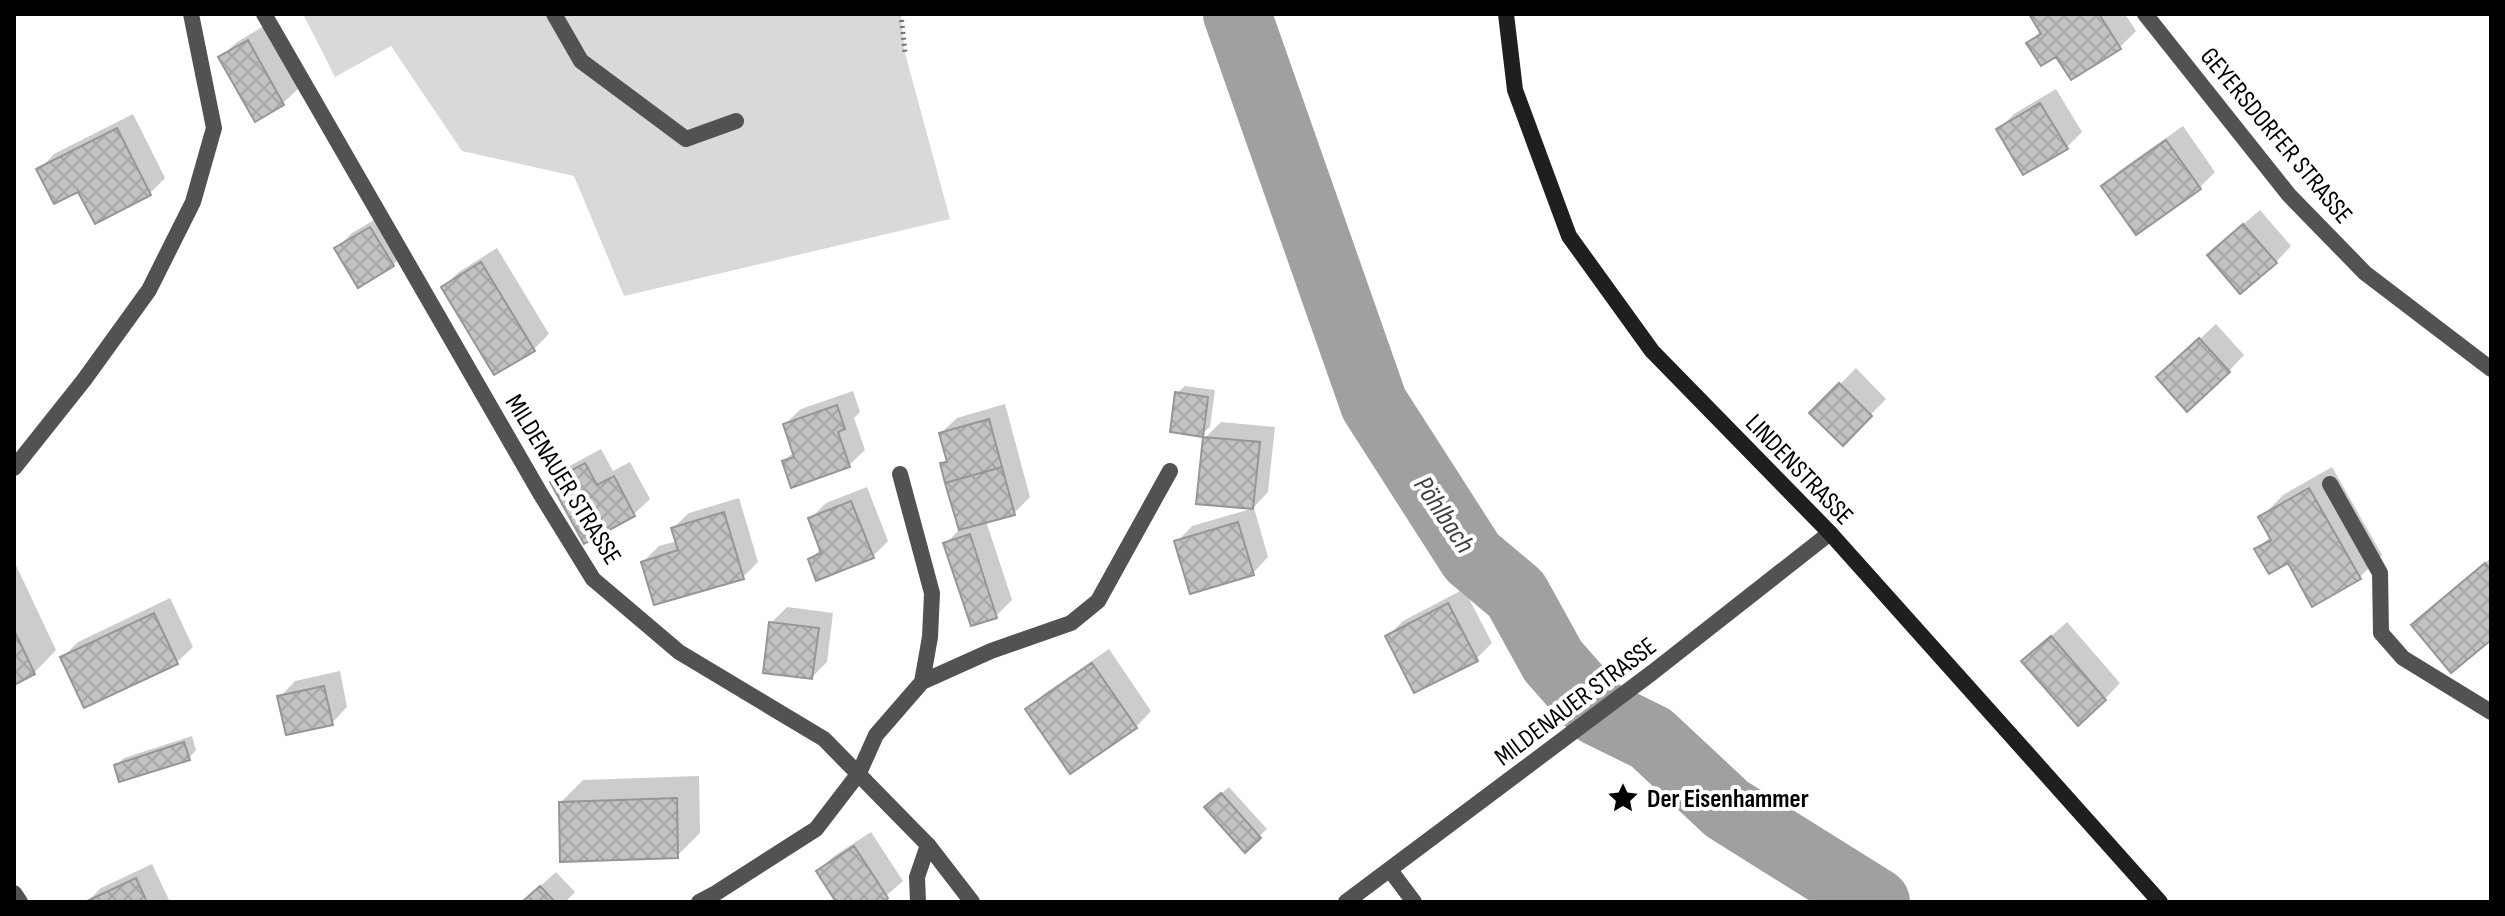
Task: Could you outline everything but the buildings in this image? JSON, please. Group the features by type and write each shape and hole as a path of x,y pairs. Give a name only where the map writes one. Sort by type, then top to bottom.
{"main road":[{"name":"LINDENSTRASSE","path":"1506,14 1515,90 1569,236 1652,351 1830,533 2160,902"}],"street":[{"path":"14,468 84,380 149,290 193,202 214,128 191,14"},
{"name":"MILDENAUER STRASSE","path":"264,14 593,579 679,652 824,739 928,845 972,902"},
{"path":"554,14 581,61 686,139 736,121"},
{"name":"GEYERSDORFER STRASSE","path":"2145,14 2299,206 2365,273 2491,369"},
{"path":"699,902 816,829 859,773 876,735 922,682 991,651 1071,623 1098,601 1170,471"},
{"path":"900,474 932,593 930,637 922,682"},
{"path":"2330,484 2380,573 2381,633 2403,658 2491,712"},
{"name":"MILDENAUER STRASSE","path":"1346,902 1653,672 1830,533"},
{"path":"918,902 917,877 928,845"},
{"path":"1390,870 1414,902"},
{"path":"14,893 20,902"}],"path":[{"path":"901,14 905,53"}],"shaded area":[{"path":"303,14 901,14 905,53 950,219 624,296 574,176 462,151 391,46 335,77"}],"waterway":[{"name":"Pöhlbach","path":"1237,14 1374,404 1472,557 1516,594 1553,661 1598,712 1651,738 1727,809 1876,902"}],"place":[{"name":"Der Eisenhammer","path":"1623,798"}]}
